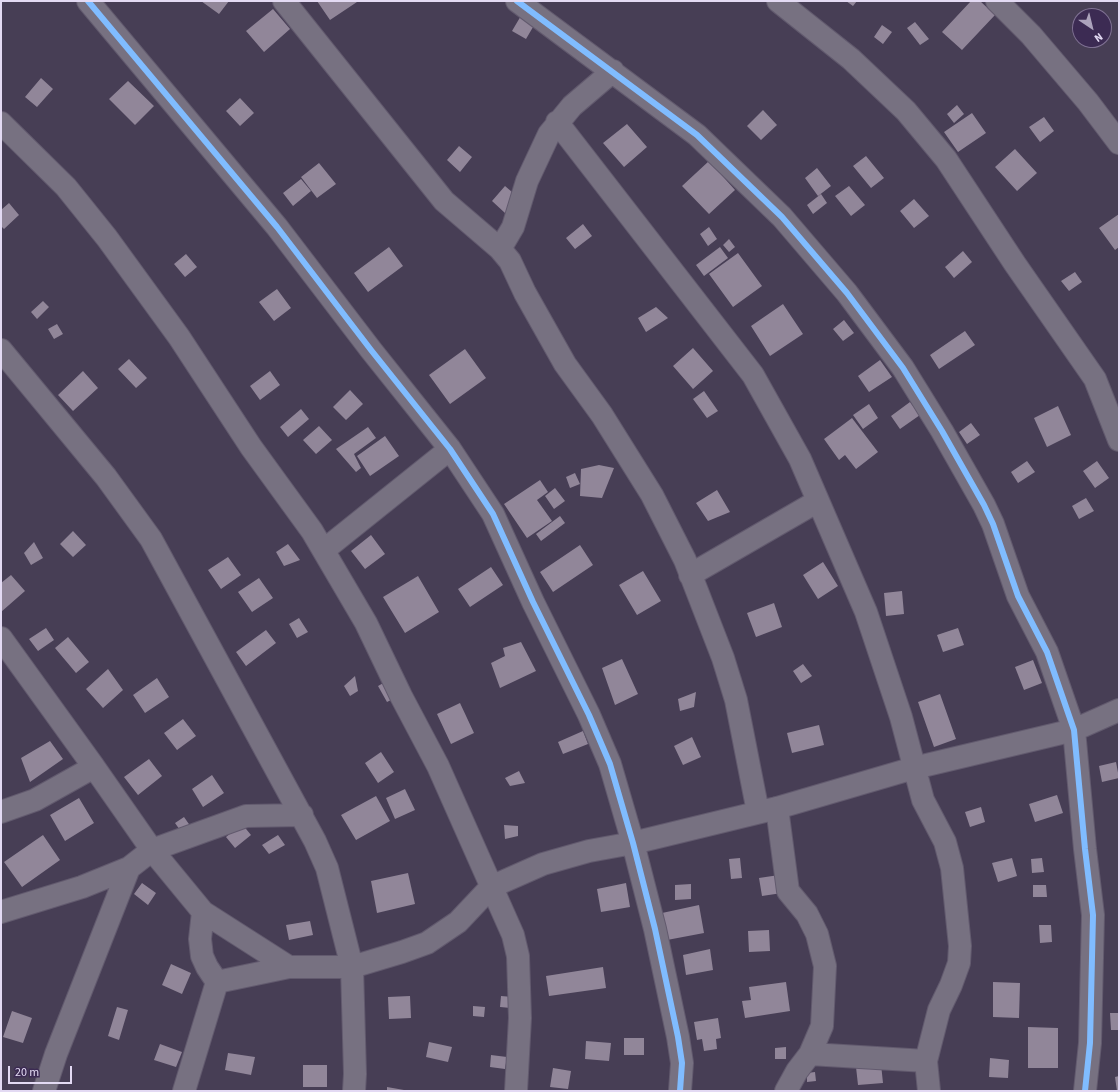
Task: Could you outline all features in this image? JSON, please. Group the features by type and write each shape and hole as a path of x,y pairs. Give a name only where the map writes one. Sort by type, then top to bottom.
{"street":[{"path":"88,1 277,227 371,350 450,449 493,514 533,602 589,715 610,764 633,843 655,929 682,1062 680,1091"},
{"path":"284,1 444,201 500,249 510,261 525,293 565,364 602,414 652,495 685,560 723,658 767,810 788,891 807,914 818,934 825,966 822,1026 810,1054 797,1071 786,1091"},
{"path":"517,1 697,135 782,217 847,293 903,368 942,431 993,524 1018,596 1056,672 1074,730 1085,849 1093,915 1090,1044 1085,1091"},
{"path":"778,1 851,59 906,111 946,159 1015,264 1095,379 1119,440"},
{"path":"997,1 1031,35 1050,57 1088,102 1119,143"},
{"path":"500,249 513,227 527,181 544,142 557,122 572,106 613,71"},
{"path":"557,122 753,375 800,460 866,612 901,717 923,800 949,854 960,946 959,963 951,985 939,1010 926,1061 929,1091"},
{"path":"1,123 66,187 107,238 179,337 251,447 291,500 324,550 366,623 401,696 438,766 491,887 501,905 513,936 518,956 520,1018 516,1091"},
{"path":"1,350 106,477 151,539 302,815 327,868 352,967 355,1074 354,1091"},
{"path":"324,550 450,449"},
{"path":"690,575 818,501"},
{"path":"1,638 152,850 203,912 289,967"},
{"path":"217,982 289,967 352,967 402,952 427,943 458,922 491,887 543,864 589,851 633,843 767,810 914,768 1074,730 1119,710"},
{"path":"1,812 35,800 94,767"},
{"path":"1,912 82,887 129,868 152,850 246,816 302,815"},
{"path":"44,1091 56,1054 129,868"},
{"path":"203,912 200,939 202,956 217,982"},
{"path":"184,1091 217,982"},
{"path":"810,1054 926,1061"}],"building":[{"path":"201,1 229,1 219,14"},
{"path":"317,1 356,1 357,2 330,20"},
{"path":"846,1 857,1 853,6"},
{"path":"971,1 980,1 995,15 962,50 942,32"},
{"path":"273,9 290,29 264,52 246,31"},
{"path":"522,14 536,22 526,39 512,31"},
{"path":"915,22 929,39 920,45 907,28"},
{"path":"882,25 892,32 883,44 874,37"},
{"path":"41,78 53,89 37,107 25,97"},
{"path":"128,81 154,106 135,125 109,99"},
{"path":"240,98 254,113 240,126 226,111"},
{"path":"957,105 964,114 954,123 947,114"},
{"path":"763,110 777,125 761,140 747,126"},
{"path":"972,113 986,133 958,152 944,132"},
{"path":"1044,117 1054,131 1040,142 1029,127"},
{"path":"627,124 647,147 624,167 603,143"},
{"path":"459,146 472,157 460,172 447,160"},
{"path":"1015,149 1037,173 1017,191 995,167"},
{"path":"866,156 884,178 871,188 853,166"},
{"path":"709,161 735,190 709,214 682,186"},
{"path":"319,163 336,184 317,198 301,177"},
{"path":"817,168 831,186 818,196 805,178"},
{"path":"301,179 311,191 293,206 283,193"},
{"path":"505,186 519,198 505,213 492,201"},
{"path":"849,186 865,205 851,216 835,196"},
{"path":"821,194 827,203 813,214 807,205"},
{"path":"914,199 929,216 914,228 900,211"},
{"path":"9,203 19,215 4,229 1,226 1,210"},
{"path":"1119,214 1119,247 1115,250 1099,228"},
{"path":"583,224 592,236 575,249 566,238"},
{"path":"709,227 717,239 708,246 700,234"},
{"path":"729,239 735,247 729,252 723,245"},
{"path":"389,247 403,266 368,292 354,273"},
{"path":"720,247 728,258 704,276 696,265"},
{"path":"963,251 972,262 954,278 945,267"},
{"path":"738,253 762,286 733,307 709,274"},
{"path":"186,254 197,267 185,277 174,264"},
{"path":"1075,272 1082,282 1069,291 1061,281"},
{"path":"277,289 291,308 274,321 259,302"},
{"path":"43,301 49,307 37,319 31,312"},
{"path":"783,304 803,334 770,356 751,326"},
{"path":"656,307 668,318 646,332 638,318"},
{"path":"844,320 854,333 843,341 833,329"},
{"path":"57,324 63,334 54,339 48,329"},
{"path":"965,331 975,345 939,369 930,355"},
{"path":"693,348 713,371 693,389 673,366"},
{"path":"465,349 486,378 450,404 429,375"},
{"path":"129,359 147,378 136,388 118,369"},
{"path":"880,360 892,377 869,392 858,376"},
{"path":"83,371 98,388 73,411 58,395"},
{"path":"270,371 280,385 260,400 250,386"},
{"path":"350,390 363,404 346,420 333,407"},
{"path":"704,391 718,411 707,418 693,399"},
{"path":"910,402 920,415 900,429 891,416"},
{"path":"869,404 878,418 863,429 853,415"},
{"path":"1058,406 1071,435 1047,447 1034,418"},
{"path":"301,409 309,419 288,437 280,427"},
{"path":"852,418 878,452 856,469 845,455 839,460 824,439"},
{"path":"971,423 980,435 967,444 959,432"},
{"path":"319,426 332,440 316,454 303,440"},
{"path":"368,427 376,438 354,454 361,468 356,472 336,449"},
{"path":"385,436 399,456 370,476 357,456"},
{"path":"1027,461 1035,472 1018,483 1011,472"},
{"path":"1097,461 1109,478 1095,488 1083,471"},
{"path":"599,465 614,468 602,498 580,496 581,469"},
{"path":"575,473 580,484 570,488 566,477"},
{"path":"540,480 548,492 537,500 552,521 527,538 504,504"},
{"path":"555,488 565,501 554,509 545,496"},
{"path":"717,490 730,512 708,521 696,503"},
{"path":"1086,498 1094,511 1079,519 1072,506"},
{"path":"560,516 565,523 541,541 536,534"},
{"path":"73,531 86,545 73,557 60,544"},
{"path":"371,535 385,554 365,569 351,551"},
{"path":"34,542 43,558 31,565 24,553"},
{"path":"288,544 300,560 284,566 276,552"},
{"path":"580,545 593,565 553,592 540,572"},
{"path":"228,557 241,575 221,589 208,570"},
{"path":"823,562 838,586 818,599 803,575"},
{"path":"491,567 503,585 470,607 458,589"},
{"path":"643,571 661,601 637,615 619,585"},
{"path":"11,575 25,591 1,612 1,583"},
{"path":"418,576 439,612 405,633 383,597"},
{"path":"259,578 273,598 252,612 238,592"},
{"path":"902,591 904,614 886,616 884,593"},
{"path":"774,603 782,627 756,637 747,613"},
{"path":"299,618 308,632 297,638 289,624"},
{"path":"46,628 54,640 38,651 29,639"},
{"path":"958,628 964,645 943,652 937,635"},
{"path":"266,630 276,643 246,666 236,652"},
{"path":"68,637 89,662 76,673 55,648"},
{"path":"521,642 536,671 500,688 491,663 505,656 503,648"},
{"path":"622,659 638,694 615,705 602,668"},
{"path":"1033,660 1042,683 1024,690 1015,667"},
{"path":"803,664 812,676 801,683 793,671"},
{"path":"108,669 123,690 103,708 86,689"},
{"path":"355,676 358,691 350,696 344,686"},
{"path":"157,678 169,697 145,713 133,695"},
{"path":"387,681 393,699 387,702 378,686"},
{"path":"696,692 694,707 680,711 678,699"},
{"path":"940,694 956,739 934,747 918,702"},
{"path":"460,703 474,733 451,744 437,714"},
{"path":"183,719 196,736 177,750 164,733"},
{"path":"819,725 824,745 792,753 787,733"},
{"path":"583,731 588,744 563,754 558,742"},
{"path":"692,737 701,757 683,765 674,746"},
{"path":"50,741 63,759 30,782 21,758"},
{"path":"381,752 394,772 378,783 365,763"},
{"path":"149,759 162,776 138,795 124,777"},
{"path":"1116,762 1119,778 1102,782 1099,766"},
{"path":"519,771 525,783 510,786 505,778"},
{"path":"212,775 224,793 203,807 192,789"},
{"path":"405,789 415,810 395,819 386,798"},
{"path":"1057,795 1063,813 1035,822 1029,804"},
{"path":"376,796 390,821 356,840 341,815"},
{"path":"79,798 94,823 65,841 50,815"},
{"path":"981,807 985,822 970,827 965,812"},
{"path":"184,817 191,827 182,833 175,823"},
{"path":"242,824 251,835 235,848 226,837"},
{"path":"504,825 518,826 518,836 505,839"},
{"path":"43,835 60,860 22,887 4,862"},
{"path":"278,835 285,845 269,854 262,845"},
{"path":"740,858 742,878 731,879 729,859"},
{"path":"1012,858 1017,876 998,882 992,863"},
{"path":"1042,858 1044,872 1032,873 1031,859"},
{"path":"408,873 415,904 377,913 371,881"},
{"path":"779,875 782,893 762,896 759,878"},
{"path":"142,883 156,893 148,905 134,894"},
{"path":"626,883 630,907 601,912 597,889"},
{"path":"691,884 691,899 675,900 675,885"},
{"path":"1033,885 1046,885 1047,897 1033,897"},
{"path":"699,905 704,933 667,940 662,913"},
{"path":"310,921 313,935 289,940 286,925"},
{"path":"1039,925 1051,925 1052,942 1040,943"},
{"path":"769,930 770,951 749,952 748,931"},
{"path":"710,949 713,970 686,975 683,955"},
{"path":"171,964 191,973 182,994 162,985"},
{"path":"603,967 606,988 549,996 546,976"},
{"path":"786,982 790,1011 745,1018 742,1001 751,1000 749,987"},
{"path":"993,982 1020,983 1019,1018 993,1017"},
{"path":"410,996 411,1018 389,1019 388,997"},
{"path":"501,996 513,997 511,1008 500,1007"},
{"path":"473,1006 485,1007 484,1017 473,1016"},
{"path":"117,1007 128,1010 119,1040 108,1036"},
{"path":"12,1011 32,1018 23,1043 3,1037"},
{"path":"1110,1013 1119,1013 1119,1030 1111,1030"},
{"path":"718,1018 721,1038 716,1039 717,1049 704,1051 702,1039 697,1040 694,1022"},
{"path":"1028,1027 1058,1028 1058,1068 1028,1068"},
{"path":"624,1038 644,1038 644,1055 624,1055"},
{"path":"586,1041 611,1043 609,1061 585,1059"},
{"path":"429,1042 452,1047 448,1062 426,1057"},
{"path":"160,1044 182,1052 176,1067 154,1060"},
{"path":"786,1047 786,1059 775,1059 775,1048"},
{"path":"228,1053 255,1057 251,1075 225,1070"},
{"path":"491,1055 507,1057 505,1069 490,1067"},
{"path":"990,1058 1009,1060 1008,1078 989,1077"},
{"path":"881,1064 883,1083 858,1085 856,1067"},
{"path":"303,1065 327,1065 327,1087 303,1087"},
{"path":"553,1068 571,1071 568,1089 550,1087"},
{"path":"815,1072 816,1081 807,1082 807,1073"},
{"path":"1119,1076 1119,1091 1117,1091 1115,1077"},
{"path":"387,1087 404,1090 404,1091 387,1091"}],"cycle path":[{"path":"88,1 277,227 371,350 450,449 493,514 533,602 589,715 610,764 633,843 655,929 678,1037 682,1063 680,1091"},
{"path":"517,1 697,135 782,217 847,293 903,368 942,431 984,505 993,524 1018,596 1047,652 1074,730 1085,849 1093,915 1090,1043 1085,1091"}]}
